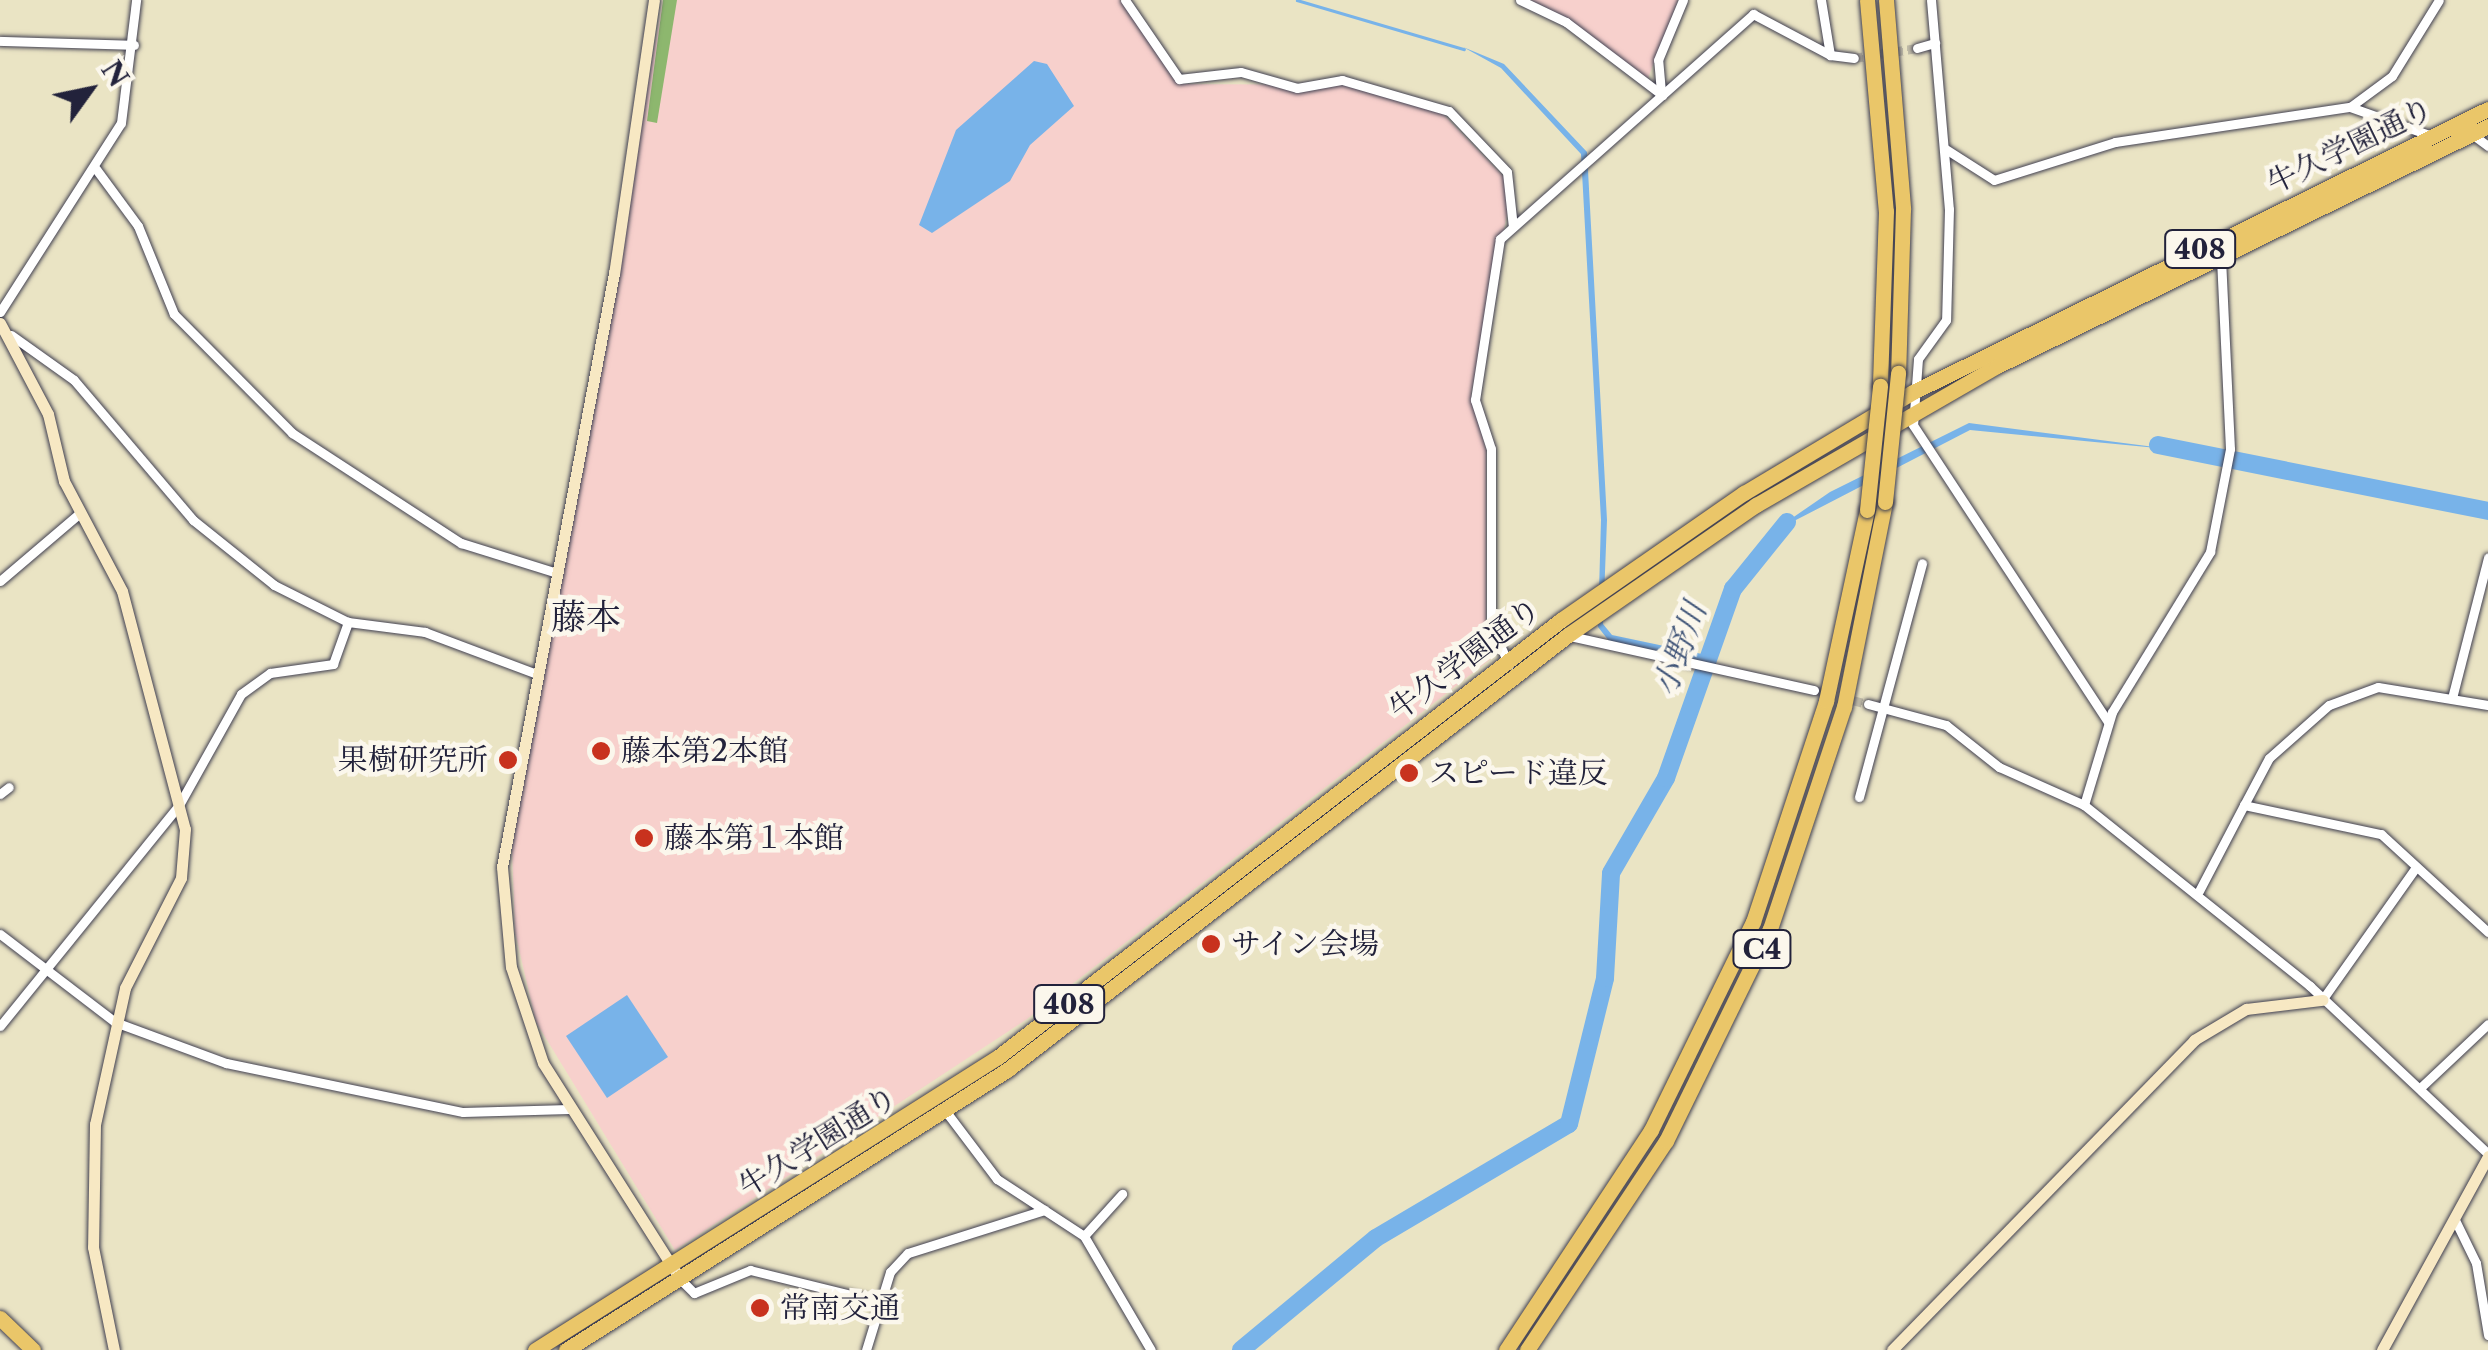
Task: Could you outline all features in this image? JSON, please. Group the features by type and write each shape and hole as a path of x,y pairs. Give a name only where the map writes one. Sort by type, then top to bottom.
{"highway":[{"name":"C4","path":"1506,1350 1651,1130 1754,922 1826,701 1866,510 1880,386 1886,211 1867,0"},
{"name":"C4","path":"1527,1350 1656,1157 1770,929 1844,707 1885,502 1898,373 1903,209 1886,0"},
{"name":"牛久学園通り","path":"566,1350 998,1057 1511,668 1911,412 2221,256 2436,143 2488,109"},
{"name":"牛久学園通り","path":"535,1350 676,1272 946,1112 1680,535 1914,392 2220,239 2436,143 2488,126"},
{"path":"0,1318 33,1350"}],"street":[{"path":"0,312 96,169 121,123 134,46 136,0"},
{"path":"654,0 614,273 504,828 505,932 522,1006 569,1110 694,1294 750,1270 883,1303"},
{"path":"1125,0 1179,79 1241,72 1297,88 1342,80 1448,110 1506,172 1513,228"},
{"path":"1520,0 1566,22 1662,95"},
{"path":"1662,95 1658,60 1683,0"},
{"path":"1821,0 1830,55"},
{"path":"1931,0 1944,148 1946,320 1918,359 1911,412 1927,450 2108,722"},
{"path":"1944,148 1994,180 2115,142 2350,107 2392,76 2438,0"},
{"path":"1511,668 1491,625 1491,449 1474,400 1500,239 1754,14 1830,55 1854,58"},
{"path":"0,41 134,46"},
{"path":"1917,48 1934,43"},
{"path":"2350,107 2436,143"},
{"path":"2472,134 2488,146"},
{"path":"96,169 138,226 174,314 292,433 461,543 554,572"},
{"path":"2084,805 2108,722 2210,552 2224,465 2230,450 2220,239"},
{"path":"0,323 74,380 207,533 274,585 348,622 426,632 534,673"},
{"path":"11,335 81,512 122,591 179,804 182,878 115,1022 92,1190 99,1294 114,1350"},
{"path":"0,581 81,512"},
{"path":"2452,698 2488,558"},
{"path":"1859,798 1922,562"},
{"path":"0,1026 179,804 241,694 270,672 333,664 348,622"},
{"path":"1568,635 1814,690"},
{"path":"2199,892 2269,758 2329,705 2378,687 2488,705"},
{"path":"1868,704 1946,725 1999,767 2084,805 2199,892 2420,1088 2488,1155 2382,1350"},
{"path":"2244,806 2381,834 2488,932"},
{"path":"1892,1350 2194,1040 2246,1009 2322,1000 2416,867"},
{"path":"0,934 115,1022 226,1063 376,1100 498,1114 569,1110"},
{"path":"2420,1088 2487,1028"},
{"path":"946,1112 998,1179 1084,1236 1151,1350"},
{"path":"1084,1236 1122,1194"},
{"path":"866,1350 890,1272 908,1253 1044,1210"},
{"path":"2454,1218 2476,1264 2488,1335"},
{"path":"2476,1264 2488,1261"}],"shaded area":[{"path":"663,0 1120,0 1179,84 1342,85 1438,109 1504,177 1508,209 1471,394 1486,450 1486,637 1497,654 1027,1019 675,1250 536,1022 515,932 512,848"},
{"path":"1531,0 1678,0 1648,78"}],"green space":[{"path":"663,0 677,0 657,123 647,121"}],"water":[{"path":"1463,47 1504,64 1587,152 1607,520 1603,624 1612,635 1702,654 1701,661 1609,641 1598,627 1601,520 1581,154 1501,68"},
{"path":"1034,61 1047,64 1074,106 1030,145 1010,181 932,233 919,225 956,130"},
{"path":"1969,423 2178,450 1970,430 1769,534 1830,492"},
{"path":"627,995 668,1057 607,1098 566,1036"}],"waterway":[{"path":"1297,0 1464,49"},
{"name":"小野川","path":"2158,445 2488,511"},
{"name":"小野川","path":"1241,1350 1376,1238 1569,1124 1605,978 1611,873 1666,778 1733,589 1787,522"},
{"name":"小野川","path":"1702,658 1707,659"}],"tunnel":[{"path":"1854,58 1917,48"},
{"path":"1814,690 1868,704"}],"place":[{"name":"藤本第2本館","path":"601,751"},
{"name":"果樹研究所","path":"508,760"},
{"name":"スピード違反","path":"1409,773"},
{"name":"藤本第１本館","path":"644,838"},
{"name":"サイン会場","path":"1211,944"},
{"name":"常南交通","path":"760,1308"}],"district":[{"name":"藤本","path":"586,617"}]}
